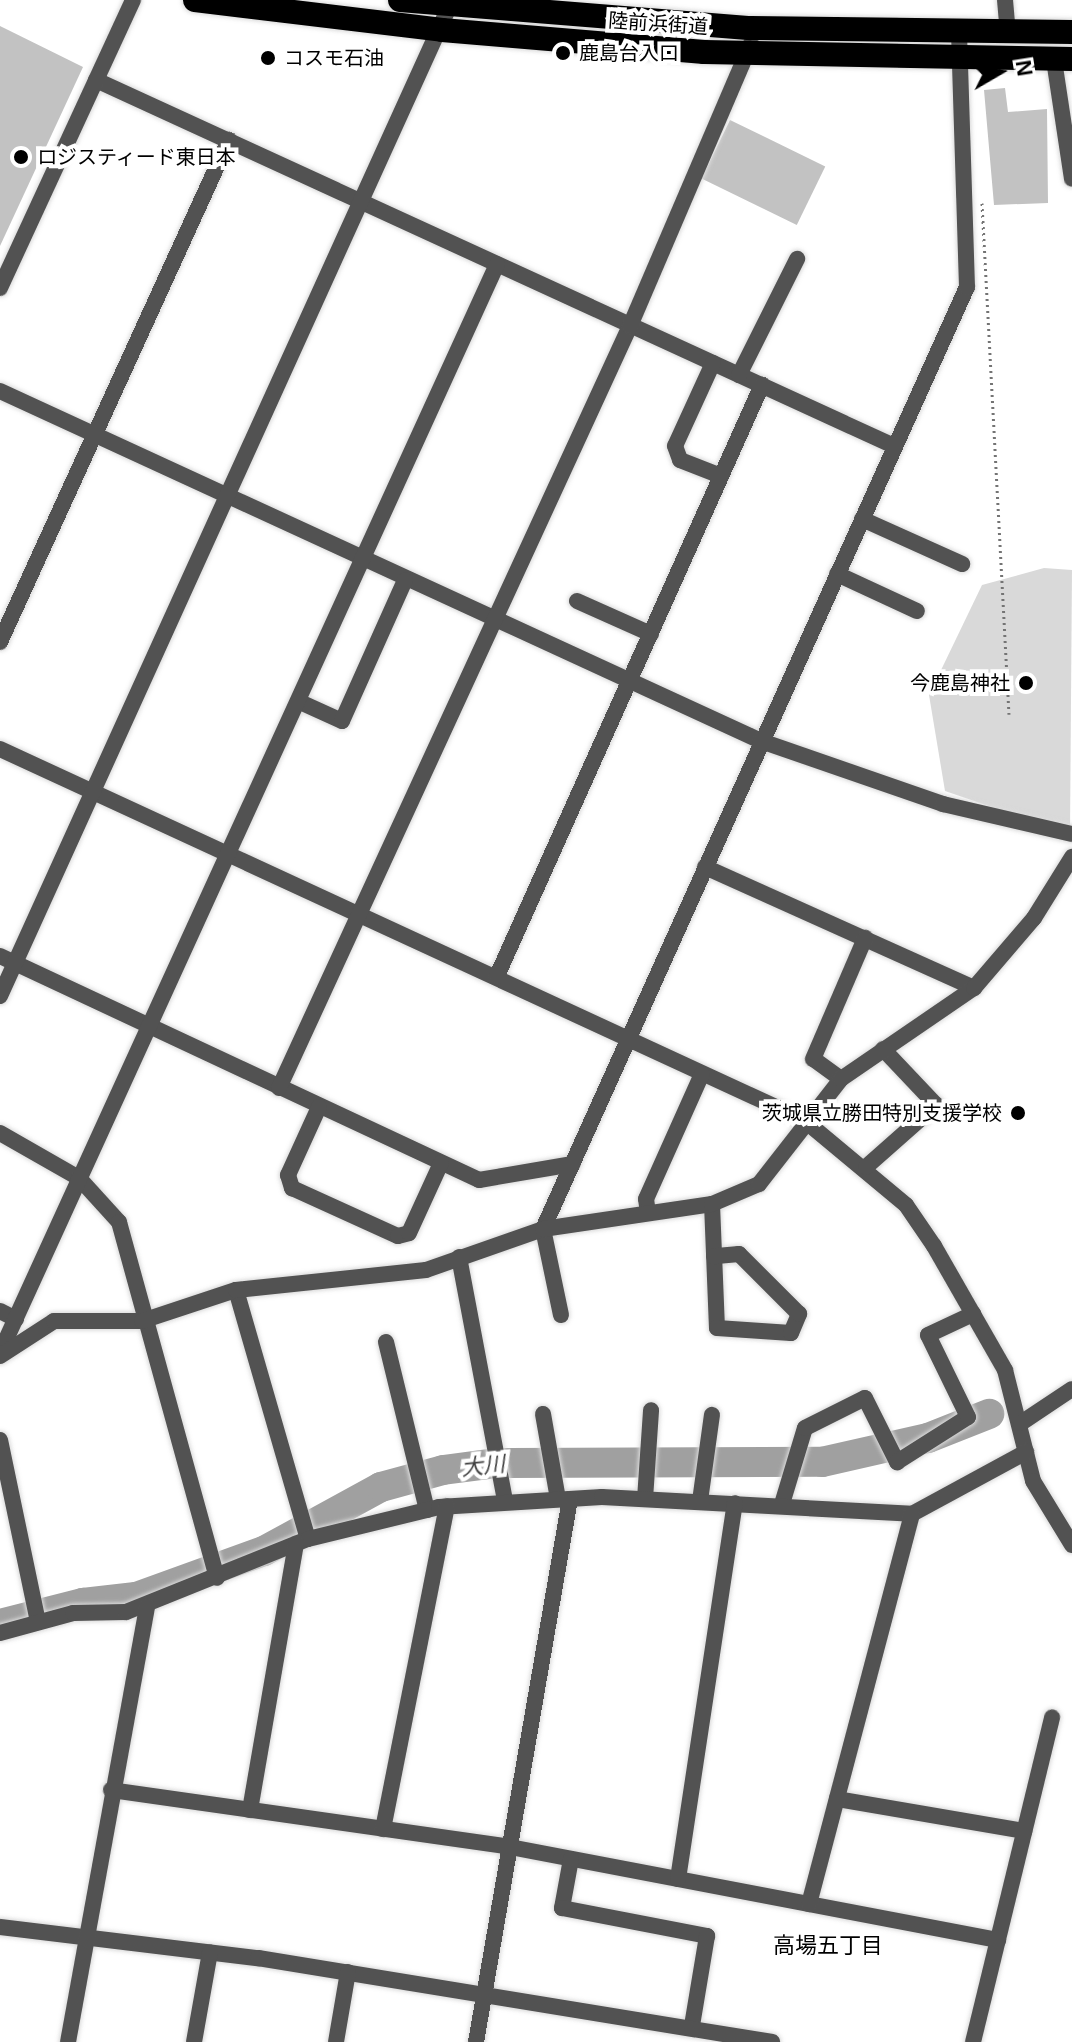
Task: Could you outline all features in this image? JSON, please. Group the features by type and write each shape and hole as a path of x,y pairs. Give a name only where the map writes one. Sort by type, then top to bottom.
{"highway":[{"name":"陸前浜街道","path":"195,0 442,30 750,54 1063,60"},
{"name":"陸前浜街道","path":"400,0 751,28 959,34 1072,32"}],"street":[{"path":"0,288 133,0"},
{"path":"1005,0 1008,34"},
{"path":"0,996 7,960 93,792 442,30 450,5"},
{"path":"279,1088 362,915 494,619 630,326 750,54 751,28"},
{"path":"561,1315 543,1229 967,287 959,34"},
{"path":"1063,60 1072,179"},
{"path":"96,80 894,446"},
{"path":"0,642 229,140"},
{"path":"739,375 797,259"},
{"path":"4,1353 8,1315 79,1178 230,854 497,264"},
{"path":"713,363 675,446 680,460 721,476"},
{"path":"497,976 762,385"},
{"path":"0,391 405,580 761,741 943,804 1072,834"},
{"path":"862,519 962,564"},
{"path":"837,574 917,611"},
{"path":"300,702 342,721 405,580"},
{"path":"577,601 651,634"},
{"path":"0,749 804,1120 866,1167 906,1205 1005,1370 1021,1423 1033,1481 1072,1545"},
{"path":"4,1353 54,1321 142,1321 236,1290 426,1270 543,1229 712,1204 759,1184 804,1120 841,1079 974,988 1034,918 1072,857"},
{"path":"705,867 974,988"},
{"path":"841,1079 813,1059 865,938"},
{"path":"7,960 479,1180 573,1164"},
{"path":"866,1167 936,1105 883,1049"},
{"path":"648,1213 646,1199 702,1074"},
{"path":"319,1107 288,1175 292,1188 398,1236 409,1233 441,1163"},
{"path":"0,1133 79,1178 119,1222 142,1321 217,1578"},
{"path":"712,1204 714,1256 717,1328 791,1333 799,1314 739,1254 714,1256"},
{"path":"459,1257 505,1500"},
{"path":"236,1290 302,1541 250,1810"},
{"path":"782,1504 805,1428 865,1398 897,1462 968,1417 928,1335 973,1314"},
{"path":"386,1342 427,1510"},
{"path":"1021,1423 1072,1389"},
{"path":"645,1499 651,1410"},
{"path":"476,2042 564,1499 543,1414"},
{"path":"700,1501 712,1415"},
{"path":"0,1440 38,1622"},
{"path":"0,1633 38,1622 147,1606 302,1541 447,1506 505,1500 645,1499 782,1504 912,1514 1026,1452"},
{"path":"678,1879 735,1503"},
{"path":"383,1829 447,1506"},
{"path":"809,1904 912,1514"},
{"path":"68,2042 111,1790 147,1606"},
{"path":"973,2042 1052,1717"},
{"path":"111,1790 510,1847 998,1940"},
{"path":"837,1799 1024,1831"},
{"path":"571,1859 562,1908 707,1936 692,2026"},
{"path":"0,1927 348,1972 692,2026 772,2042"},
{"path":"194,2042 210,1952"},
{"path":"336,2042 348,1972"}],"path":[{"path":"987,277 1009,714"}],"shaded area":[{"path":"1044,568 1072,570 1070,834 945,791 929,695 982,585"}],"building":[{"name":"ロジスティード東日本","path":"0,26 83,67 0,246"},
{"path":"1005,88 1008,112 1047,109 1048,203 994,205 984,90"},
{"path":"730,120 825,166 797,225 702,178"}],"waterway":[{"name":"大川","path":"0,1624 83,1603 136,1597 264,1551 381,1487 443,1470 496,1463 822,1462 928,1438 989,1414"}],"place":[{"name":"鹿島台入口","path":"563,53"},
{"name":"コスモ石油","path":"268,58"},
{"name":"ロジスティード東日本","path":"21,157"},
{"name":"今鹿島神社","path":"1026,683"},
{"name":"茨城県立勝田特別支援学校","path":"1018,1113"}],"district":[{"name":"高場五丁目","path":"828,1946"}]}
